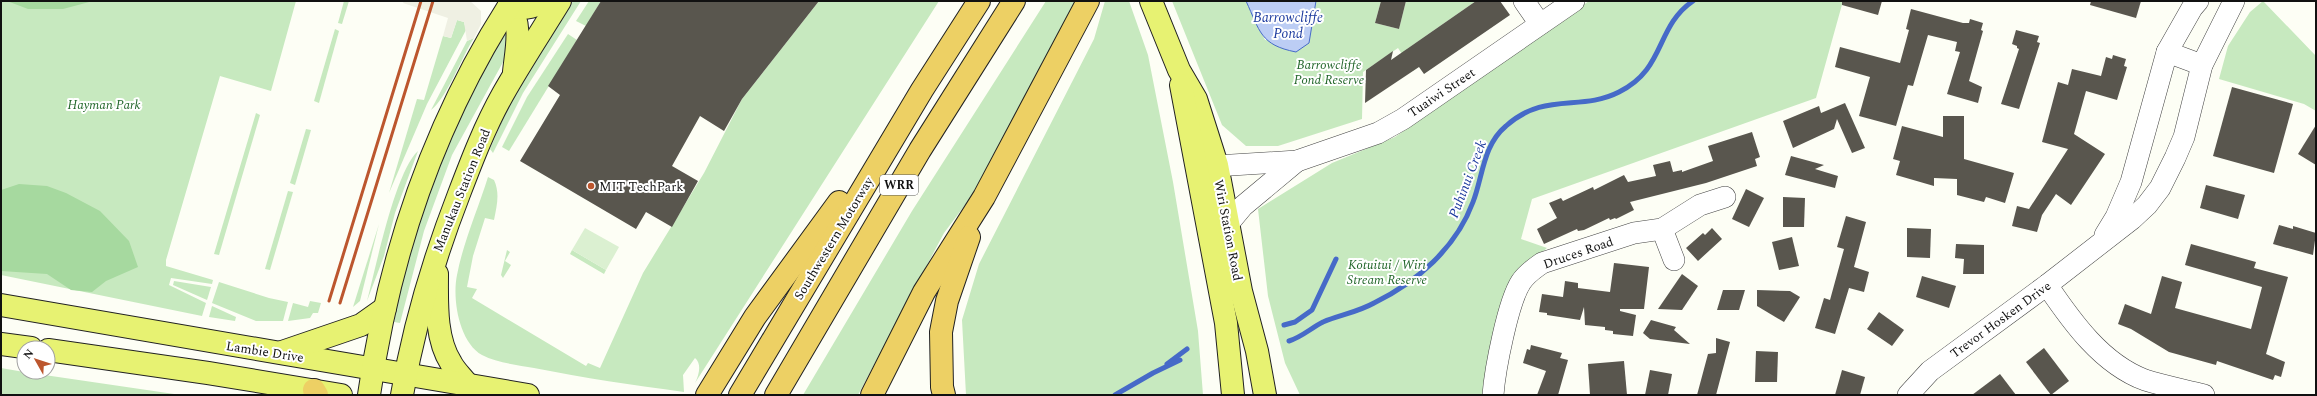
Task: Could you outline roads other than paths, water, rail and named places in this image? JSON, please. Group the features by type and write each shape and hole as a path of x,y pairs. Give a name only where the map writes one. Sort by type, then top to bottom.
{"highway":[{"name":"Southwestern Motorway","path":"740,395 922,90 980,1"},
{"name":"WRR","path":"776,395 916,157 1014,1"},
{"path":"872,395 924,292 984,197 1088,1"},
{"path":"707,395 756,316 922,90"},
{"path":"944,395 942,387 941,332 947,301 984,197"}],"main road":[{"path":"511,3 525,9 533,7 542,1"},
{"name":"Manukau Station Road","path":"402,395 416,321 437,249 475,153 513,77 560,1"},
{"name":"Wiri Station Road","path":"1151,1 1179,70 1183,102 1228,224 1266,390"},
{"path":"511,3 516,16 517,26 513,77"},
{"path":"369,395 385,308 411,214 434,147 468,75 511,3"},
{"name":"Wiri Station Road","path":"1206,166 1226,323 1233,395"},
{"path":"437,249 437,303 443,346 450,362 468,385"},
{"name":"Lambie Drive","path":"2,306 528,395"},
{"path":"280,352 361,325 385,308"},
{"path":"1,344 16,346"},
{"path":"56,351 341,395"}],"street":[{"path":"1524,1 1540,24"},
{"name":"Tuaiwi Street","path":"1206,166 1297,161 1388,128 1574,1"},
{"name":"Trevor Hosken Drive","path":"2096,247 2116,217 2131,182 2167,52 2192,8 2198,1"},
{"name":"Trevor Hosken Drive","path":"1908,395 1930,370 2047,285 2132,219 2160,188 2184,137 2202,65 2234,1"},
{"path":"2167,52 2202,65"},
{"name":"Tuaiwi Street","path":"1228,224 1243,206 1297,161"},
{"name":"Druces Road","path":"1493,395 1494,374 1510,313 1520,283 1529,272 1542,263 1634,233 1662,229 1700,205 1725,197"},
{"path":"1662,229 1674,260"},
{"path":"2047,285 2085,336 2118,366 2144,379 2204,395"}],"water":[{"name":"Barrowcliffe Pond","path":"1246,1 1316,1 1309,43 1296,52 1284,49 1268,41 1258,28"}],"waterway":[{"name":"Puhinui Creek","path":"1289,341 1323,322 1362,309 1390,295 1420,274 1446,249 1466,219 1473,202 1488,152 1498,134 1520,115 1535,109 1549,105 1605,98 1634,83 1645,72 1653,60 1672,23 1681,11 1693,1"},
{"path":"1284,325 1295,322 1312,310 1336,259"},
{"path":"1167,364 1187,349"},
{"name":"Puhinui Creek","path":"1115,395 1153,373 1180,360"}],"railway":[{"path":"329,301 421,1"},
{"path":"340,303 433,1"}],"place":[{"name":"MIT TechPark","path":"591,186"}],"park label":[{"name":"Barrowcliffe Pond Reserve","path":"1329,72"},
{"name":"Hayman Park","path":"104,104"},
{"name":"Kōtuitui / Wiri Stream Reserve","path":"1387,272"}]}
